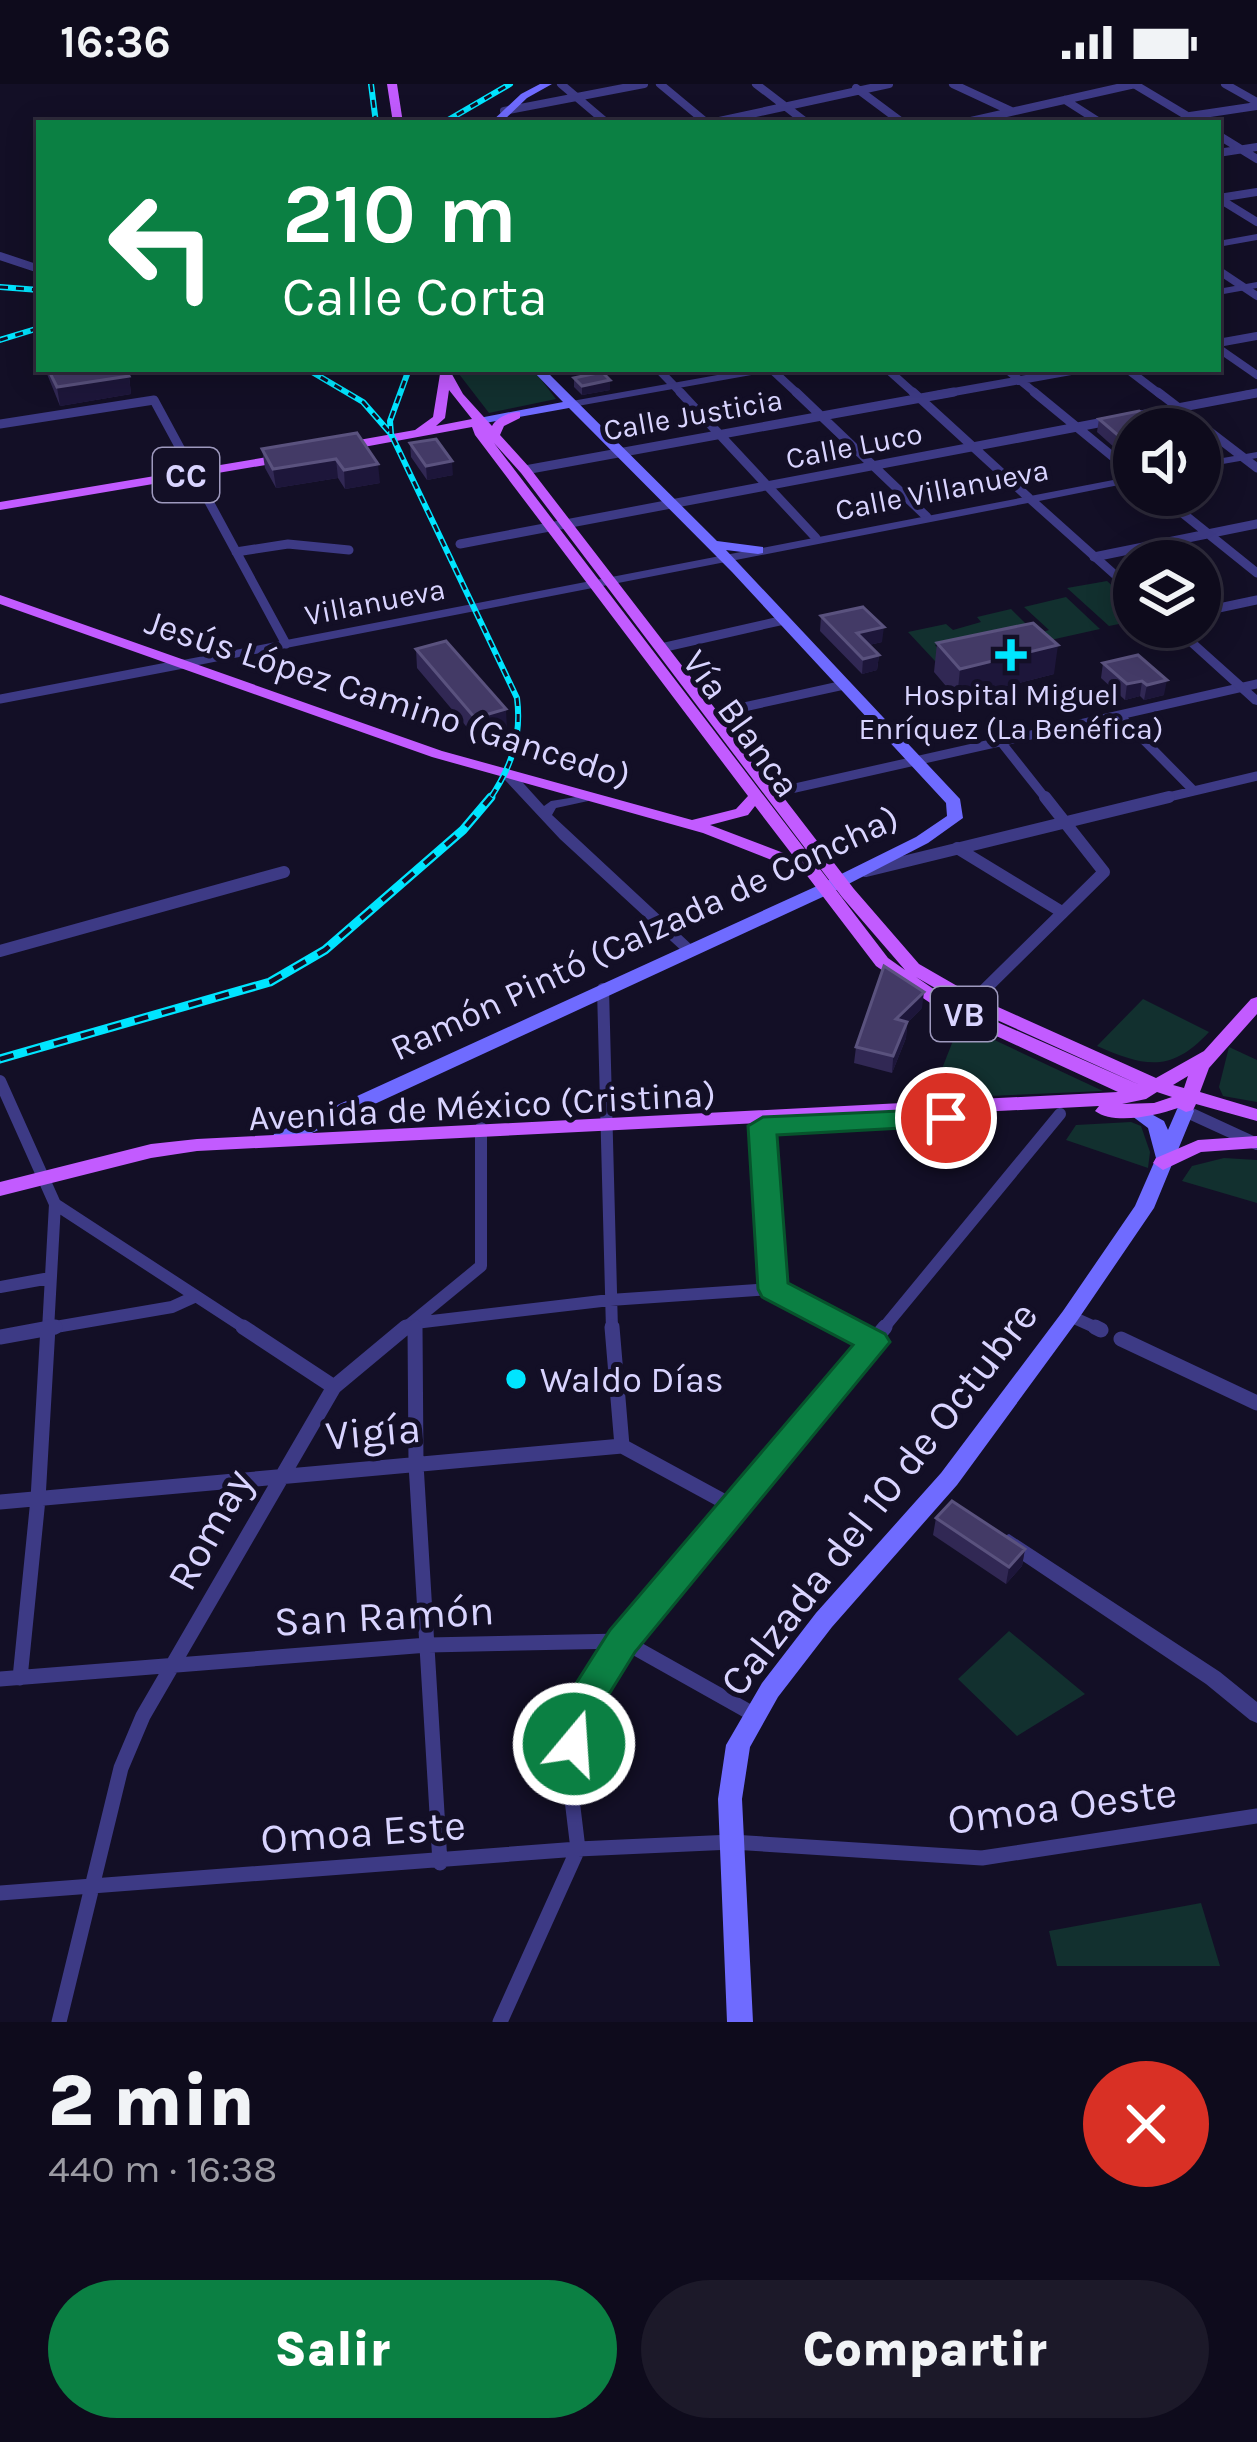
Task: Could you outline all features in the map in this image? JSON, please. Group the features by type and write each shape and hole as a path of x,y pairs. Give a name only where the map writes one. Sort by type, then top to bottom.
{"main road":[{"path":"392,84 398,120"},
{"path":"501,116 547,84"},
{"path":"415,434 439,418 447,372"},
{"name":"Vía Blanca","path":"448,372 478,422 496,434 525,470 559,526"},
{"name":"Ramón Pintó (Calzada de Concha)","path":"254,1148 838,881 922,840 955,818 954,802 725,557 540,372"},
{"path":"331,449 572,404"},
{"path":"496,434 498,424 516,415"},
{"name":"Vía Blanca","path":"478,422 479,433 559,526 764,795 913,968 1143,1096"},
{"path":"415,434 471,440 494,452"},
{"name":"CC","path":"0,506 311,453"},
{"path":"705,538 726,548 758,550"},
{"name":"Vía Blanca","path":"604,584 712,714 807,868 838,881 872,952 916,988 1143,1096 1257,1115"},
{"name":"Jesús López Camino (Gancedo)","path":"0,598 510,777 758,849"},
{"path":"686,825 733,816 764,795"},
{"path":"758,849 838,881"},
{"path":"758,849 807,868"},
{"name":"Calzada del 10 de Octubre","path":"740,2022 731,1769 753,1714 824,1620 947,1500 1144,1208 1181,1105 1209,1056 1257,1003"},
{"name":"Calzada del 10 de Octubre","path":"1143,1096 1209,1056"},
{"path":"1143,1096 1165,1146 1163,1163"},
{"name":"Avenida de México (Cristina)","path":"0,1201 154,1158 254,1148 606,1127 1060,1114 1143,1096"},
{"name":"Avenida de México (Cristina)","path":"762,1122 1143,1096 1181,1105"},
{"name":"Vía Blanca","path":"1181,1105 1256,1139"},
{"name":"Avenida de México (Cristina)","path":"0,1189 50,1189 173,1147 483,1133"},
{"path":"1163,1163 1190,1148 1256,1139"}],"street":[{"path":"561,84 604,120"},
{"path":"501,116 644,84"},
{"path":"660,84 704,120"},
{"path":"756,84 803,120"},
{"path":"850,84 900,120"},
{"path":"722,120 889,84"},
{"path":"953,84 1012,112"},
{"path":"1102,84 1114,89"},
{"path":"975,120 1135,84 1194,120"},
{"path":"1225,84 1257,104"},
{"path":"1065,100 1096,120"},
{"path":"1188,117 1257,104"},
{"path":"988,117 992,120"},
{"path":"1221,137 1257,158"},
{"path":"1221,152 1257,147"},
{"path":"1221,198 1257,192"},
{"path":"1221,200 1257,222"},
{"path":"1221,243 1257,237"},
{"path":"0,256 36,268"},
{"path":"1221,272 1257,296"},
{"path":"1221,291 1257,285"},
{"path":"1221,344 1257,336"},
{"path":"1221,347 1257,375"},
{"path":"661,372 816,538"},
{"path":"572,404 752,372"},
{"path":"773,372 927,517"},
{"path":"890,372 1113,574"},
{"path":"1010,372 1113,459"},
{"name":"Calle Justicia","path":"525,470 1066,372"},
{"path":"1130,372 1179,408"},
{"name":"Calle Luco","path":"1179,408 1257,393"},
{"path":"0,424 154,400 286,644"},
{"name":"Calle Luco","path":"460,544 1113,420"},
{"path":"1221,437 1251,457 1257,468"},
{"path":"1221,462 1251,457"},
{"name":"Calle Villanueva","path":"758,550 1113,481"},
{"path":"1186,516 1257,573"},
{"path":"1094,557 1257,524"},
{"path":"236,552 288,544 349,550"},
{"name":"Villanueva","path":"0,699 604,584 758,550"},
{"path":"1221,608 1257,600"},
{"path":"661,648 784,620"},
{"path":"1197,648 1257,701"},
{"path":"764,795 1257,683"},
{"path":"712,714 844,685"},
{"path":"1119,715 1194,791"},
{"path":"972,1002 1104,872 1000,742"},
{"path":"838,881 1257,776"},
{"path":"510,777 545,816 689,950"},
{"path":"545,816 551,805 583,798"},
{"path":"957,848 1062,912"},
{"path":"0,951 284,872"},
{"path":"603,989 610,1300 622,1446 736,1508"},
{"path":"0,1081 50,1189 38,1498 20,1678"},
{"path":"500,2022 578,1849 572,1791 574,1744 590,1694 623,1641 1060,1114"},
{"path":"762,1122 773,1289"},
{"name":"Romay","path":"59,2022 126,1754 280,1475 334,1388 482,1265 483,1133"},
{"path":"50,1189 194,1297 334,1388"},
{"path":"0,1287 50,1278"},
{"path":"440,1863 416,1464 415,1323 610,1300 773,1289 874,1342"},
{"path":"0,1337 172,1307 194,1297"},
{"path":"1070,1316 1101,1330"},
{"path":"1120,1339 1257,1403"},
{"name":"Vigía","path":"0,1502 622,1446"},
{"path":"996,1533 1213,1678 1257,1714"},
{"path":"623,1641 753,1714"},
{"name":"San Ramón","path":"0,1679 428,1645 623,1641"},
{"name":"Omoa Oeste","path":"731,1842 982,1858 1257,1816"},
{"name":"Omoa Este","path":"0,1893 578,1849 731,1842"}],"green space":[{"path":"535,372 556,399 489,413 459,374"},
{"path":"1107,581 1113,586 1113,625 1109,626 1067,588"},
{"path":"1066,597 1100,629 1046,641 1039,633 1049,630 1024,607"},
{"path":"1011,609 1040,638 1004,631 935,645 946,658 935,661 908,632 946,624 953,630 981,622 977,617"},
{"path":"1143,999 1209,1032 1182,1054 1157,1062 1097,1046"},
{"path":"969,1029 1103,1091 942,1098 934,1089 956,1033"},
{"path":"1229,1047 1257,1060 1257,1102 1223,1096 1219,1087"},
{"path":"1131,1122 1141,1126 1150,1152 1148,1168 1066,1140 1076,1125"},
{"path":"1224,1158 1257,1160 1257,1203 1182,1181 1192,1166"},
{"path":"1009,1631 1085,1694 1017,1736 958,1679"},
{"path":"1201,1903 1220,1966 1057,1966 1049,1931"}],"building":[{"path":"50,372 127,372 129,376 57,387"},
{"path":"602,372 610,380 582,386 574,378"},
{"path":"1113,416 1113,431 1099,419"},
{"path":"357,433 378,464 344,470 336,459 273,469 262,449"},
{"path":"436,439 452,461 426,466 410,443"},
{"path":"863,607 884,627 857,633 879,655 863,659 821,616"},
{"path":"1033,623 1058,645 960,669 937,643"},
{"path":"446,641 506,709 475,718 416,649"},
{"path":"1138,655 1167,680 1127,684 1103,663"},
{"path":"884,966 924,992 896,1019 907,1022 893,1056 856,1047"},
{"path":"952,1501 1025,1549 1009,1567 936,1518"}],"railway":[{"path":"371,84 376,120"},
{"path":"448,120 510,84"},
{"path":"0,287 36,290"},
{"path":"0,340 36,329"},
{"path":"312,372 363,402 391,434"},
{"path":"391,434 390,421 408,372"},
{"path":"391,434 517,698 513,752 490,798"},
{"path":"0,1059 270,982 325,950 463,830 490,798"}],"place":[{"name":"Hospital Miguel Enríquez (La Benéfica)","path":"1011,655"},
{"name":"Waldo Días","path":"516,1379"}],"route":[{"path":"574,1744 590,1694 623,1641 874,1342 773,1289 763,1126 946,1118"}]}
